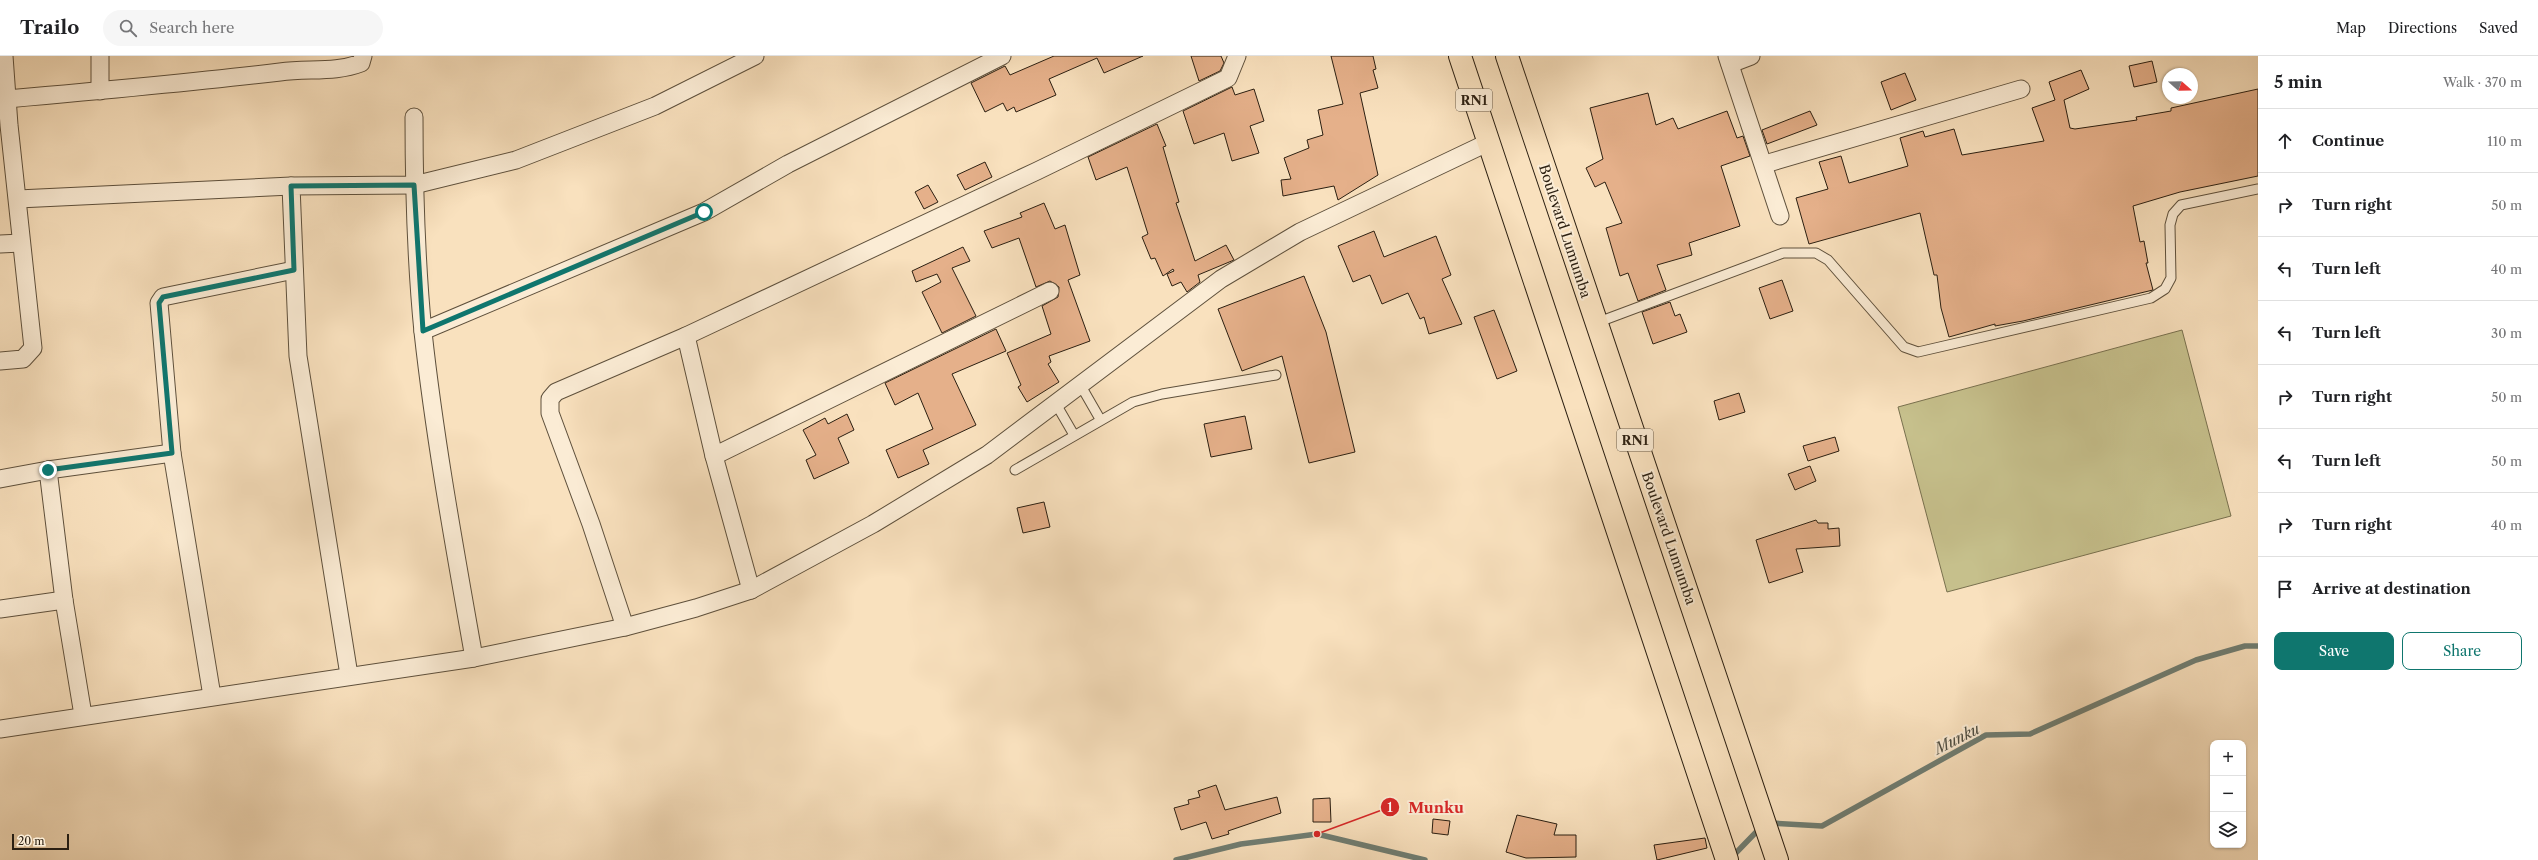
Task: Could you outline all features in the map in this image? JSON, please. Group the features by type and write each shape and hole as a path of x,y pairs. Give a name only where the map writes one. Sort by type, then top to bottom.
{"highway":[{"name":"RN1","path":"1460,56 1487,143 1727,860"},
{"name":"Boulevard Lumumba","path":"1507,56 1777,860"}],"street":[{"path":"0,361 23,359 33,348 18,199 4,126 7,99 4,56"},
{"path":"100,56 100,91"},
{"path":"7,99 149,88 290,71 337,70 361,63 363,56"},
{"path":"18,199 291,186 414,185 516,160 656,106 755,56"},
{"path":"423,331 704,212 788,164 1002,56"},
{"path":"625,627 589,517 550,414 550,399 556,392 686,336 1037,171 1228,78 1238,56"},
{"path":"1751,56 1728,60 1765,164 1780,216"},
{"path":"1765,164 2021,89"},
{"path":"414,117 414,185 423,331 450,520 474,658"},
{"path":"0,729 349,675 474,658 625,627 696,608 751,590 873,524 987,455 1227,275 1300,232 1487,143"},
{"path":"291,186 298,356 349,675"},
{"path":"0,244 22,243"},
{"path":"212,696 172,453 158,310 163,297 294,270"},
{"path":"714,456 1050,291"},
{"path":"686,336 714,456 751,590"},
{"path":"0,479 48,470 172,453"},
{"path":"48,470 64,600 83,715"},
{"path":"0,610 64,600"}],"lane":[{"path":"1596,323 1783,253 1816,253 1828,260 1904,347 1918,352 2151,298 2165,289 2171,278 2170,225 2173,214 2181,205 2258,189"},
{"path":"1014,470 1100,419 1133,402 1162,394 1276,375"},
{"path":"1081,386 1100,419"},
{"path":"1056,404 1074,435"}],"shaded area":[{"path":"2182,330 2231,516 1947,592 1898,407"}],"building":[{"path":"1054,56 1143,56 1104,73 1097,58 1049,79 1056,95 1016,112 1014,107 1007,111 1003,103 985,112 971,83 1005,66 1010,75"},
{"path":"1191,56 1221,56 1224,63 1220,71 1199,81"},
{"path":"1331,56 1373,56 1376,69 1373,70 1378,88 1360,93 1378,175 1338,200 1334,186 1283,196 1281,180 1291,179 1284,158 1309,148 1307,140 1323,135 1318,110 1343,104"},
{"path":"2152,61 2157,82 2134,87 2129,66"},
{"path":"2081,70 2089,89 2064,100 2070,128 2075,129 2137,120 2136,117 2171,111 2171,108 2189,104 2198,104 2198,102 2258,89 2258,176 2180,192 2133,206 2140,242 2144,241 2148,263 2146,263 2153,290 2023,321 1995,326 1995,324 1949,337 1941,308 1937,275 1934,275 1920,213 1809,244 1796,198 1828,189 1819,162 1841,156 1849,183 1908,166 1900,138 1923,131 1925,137 1954,129 1962,155 2044,141 2032,108 2055,100 2049,82"},
{"path":"1905,73 1916,100 1891,110 1881,82"},
{"path":"1232,87 1235,95 1254,89 1264,121 1250,126 1259,153 1232,161 1224,133 1194,144 1183,111"},
{"path":"1648,93 1656,125 1673,118 1678,129 1727,111 1737,138 1743,136 1750,156 1721,166 1740,226 1689,243 1692,255 1657,265 1666,290 1638,301 1628,273 1620,276 1606,228 1622,223 1605,182 1595,187 1586,168 1603,159 1590,108"},
{"path":"1810,111 1817,125 1767,144 1762,130"},
{"path":"1157,124 1166,146 1163,147 1179,202 1176,203 1195,261 1226,245 1234,260 1198,275 1200,282 1187,292 1181,282 1172,286 1167,274 1174,271 1173,269 1163,276 1155,258 1151,259 1142,237 1148,234 1127,167 1096,180 1088,157"},
{"path":"985,162 992,177 965,190 957,175"},
{"path":"928,185 938,202 924,209 915,192"},
{"path":"1044,203 1055,229 1065,225 1080,275 1068,280 1090,341 1049,356 1051,362 1048,364 1059,382 1027,402 1018,387 1021,385 1007,353 1051,334 1042,306 1058,297 1059,287 1050,281 1036,287 1019,238 992,248 984,231 1022,217 1020,213"},
{"path":"1374,231 1384,257 1436,236 1451,275 1442,279 1462,324 1429,334 1424,317 1420,319 1408,293 1382,304 1370,275 1353,282 1338,246"},
{"path":"963,247 970,261 952,268 976,316 942,333 922,292 941,282 937,274 916,282 912,271"},
{"path":"1304,276 1326,332 1355,452 1309,463 1282,356 1242,371 1218,309"},
{"path":"1782,280 1793,311 1770,319 1759,288"},
{"path":"1670,302 1675,316 1680,314 1687,332 1653,344 1642,312"},
{"path":"1494,310 1517,371 1497,379 1474,317"},
{"path":"996,329 1006,351 952,374 976,425 923,450 929,464 898,478 886,450 933,429 918,393 895,405 885,383"},
{"path":"1739,393 1745,412 1719,420 1714,401"},
{"path":"847,414 854,430 838,438 849,463 814,479 806,460 816,455 803,430 825,418 828,424"},
{"path":"1245,416 1252,449 1211,457 1204,424"},
{"path":"1835,437 1839,451 1808,461 1803,446"},
{"path":"1810,466 1816,481 1795,490 1788,474"},
{"path":"1044,502 1050,527 1023,533 1017,508"},
{"path":"1816,520 1818,523 1828,523 1828,529 1839,528 1840,546 1796,549 1803,572 1769,583 1756,540"},
{"path":"1216,785 1225,810 1277,797 1281,813 1228,831 1229,834 1212,839 1206,822 1181,830 1174,808 1189,804 1188,800 1200,797 1198,791"},
{"path":"1330,798 1331,822 1313,822 1313,799"},
{"path":"1517,815 1557,824 1554,835 1576,835 1576,857 1526,858 1506,852"},
{"path":"1433,819 1450,821 1448,835 1432,833"},
{"path":"1705,838 1707,848 1657,860 1654,845"}],"waterway":[{"name":"Munku","path":"1770,823 1822,826 1986,735 2030,734 2196,660 2245,646 2258,646"},
{"name":"Munku","path":"1732,857 1761,827"},
{"name":"Munku","path":"1176,860 1241,844 1317,834 1425,860"}],"place":[{"name":"Munku","path":"1317,834"}],"route":[{"path":"48,470 172,453 158,310 159,303 163,297 294,270 291,186 414,185 423,331 704,212"}]}
